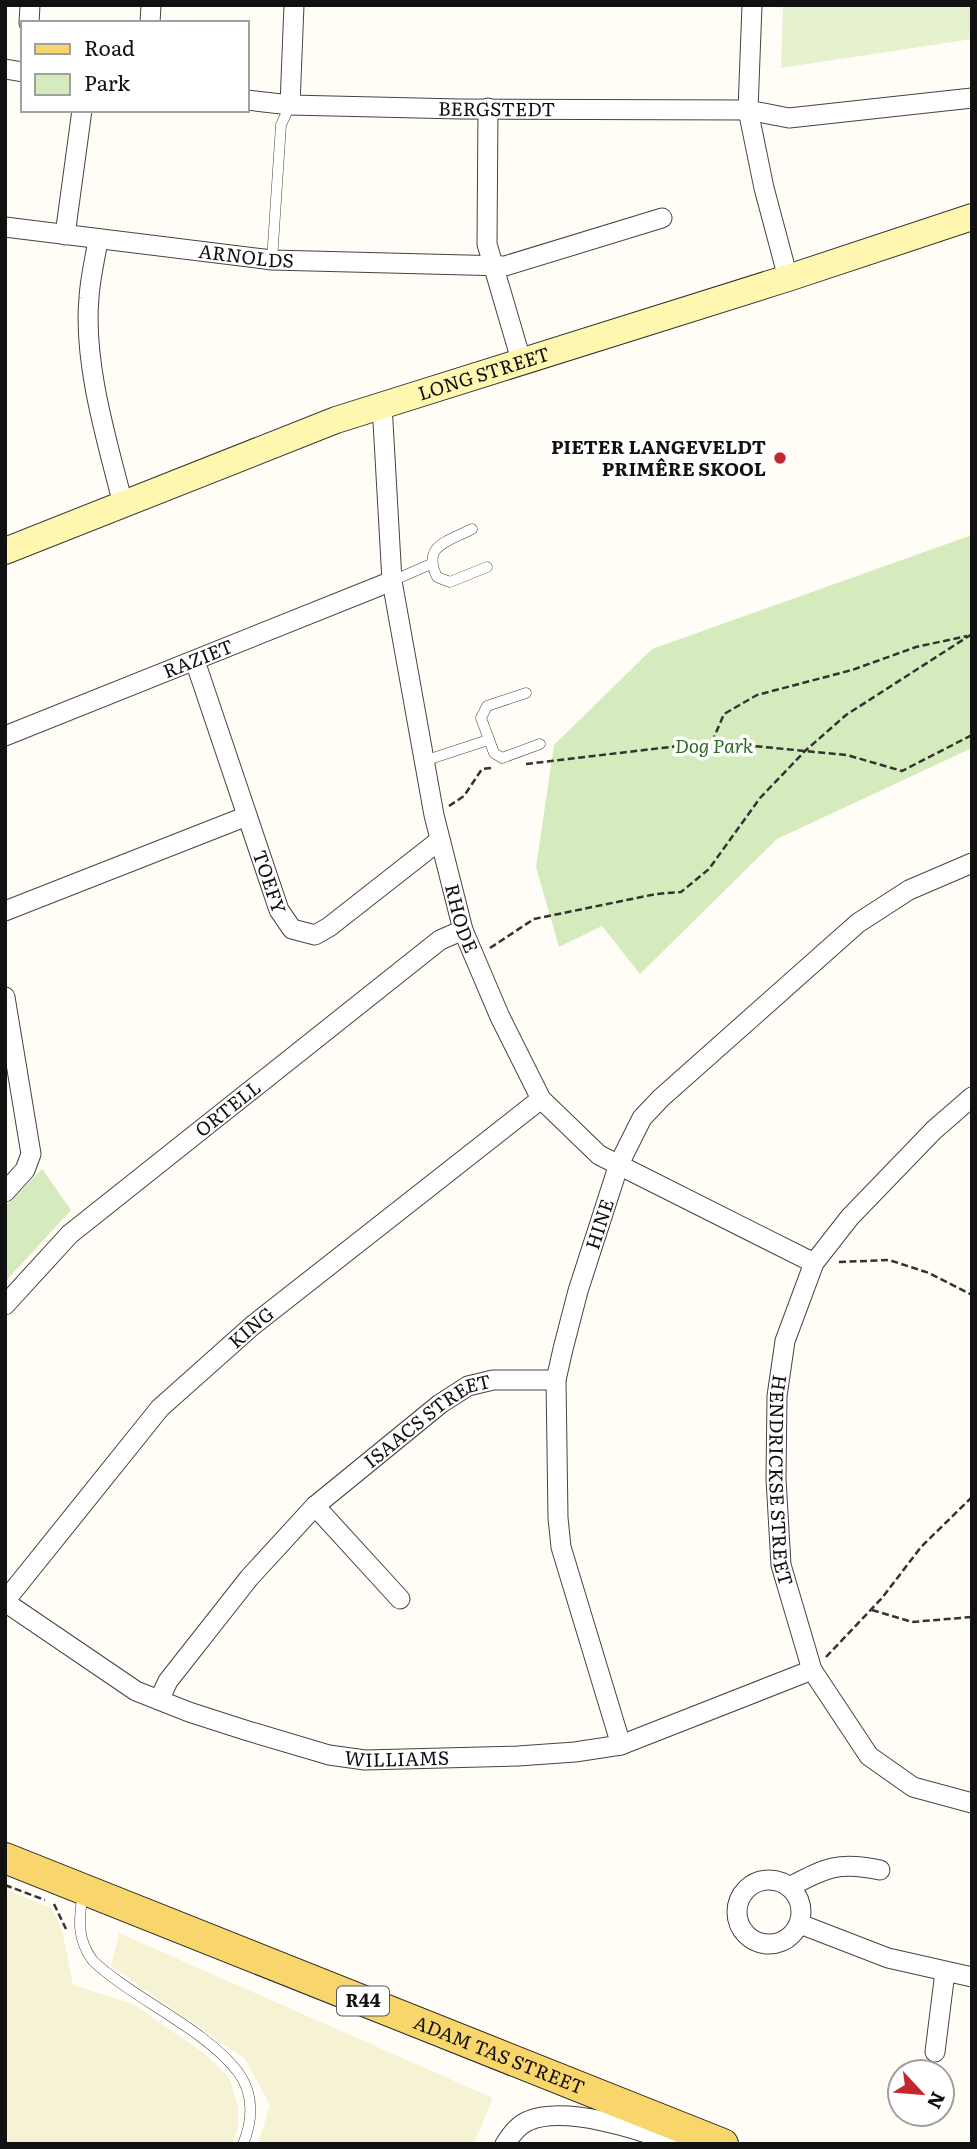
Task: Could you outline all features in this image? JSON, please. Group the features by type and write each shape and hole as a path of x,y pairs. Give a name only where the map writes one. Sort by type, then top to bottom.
{"main road":[{"name":"ADAM TAS STREET","path":"5,1858 84,1887 472,2046 723,2143"}],"street":[{"path":"281,104 294,5"},
{"path":"752,5 748,110 764,188 788,278"},
{"name":"BERGSTEDT","path":"248,100 281,104 748,110 789,118 972,98"},
{"path":"488,108 486,244 521,360"},
{"path":"65,235 82,112"},
{"name":"LONG STREET","path":"5,551 382,404 788,278 972,217"},
{"name":"ARNOLDS","path":"5,227 272,260 491,264 522,262 662,218"},
{"path":"98,240 89,298 89,328 104,431 123,504"},
{"name":"RHODE","path":"382,404 392,581 434,815 463,930 500,1017 541,1099 599,1155 814,1263"},
{"name":"RAZIET","path":"5,736 392,581"},
{"name":"TOEFY","path":"195,661 283,919 292,929 303,934 316,934 329,927 440,840"},
{"path":"5,911 247,816"},
{"name":"HINE","path":"621,1745 561,1547 558,1518 556,1380 578,1291 619,1164 642,1118 799,973 858,923 909,890 972,863"},
{"name":"ORTELL","path":"5,1305 70,1234 142,1175 440,940 463,930"},
{"path":"5,997 31,1154 25,1170 5,1192"},
{"name":"HENDRICKSE STREET","path":"972,1097 934,1129 850,1217 814,1263 785,1341 777,1395 776,1437 781,1565 812,1670 869,1756 913,1787 972,1803"},
{"name":"KING","path":"5,1602 160,1408 252,1326 541,1099"},
{"name":"ISAACS STREET","path":"159,1700 168,1681 249,1578 315,1506 391,1443 468,1386 493,1380 556,1380"},
{"path":"315,1506 400,1599"},
{"name":"WILLIAMS","path":"5,1602 117,1680 159,1700 329,1755 365,1760 518,1756 576,1752 621,1745 812,1670"},
{"path":"789,1887 824,1869 843,1864 880,1870"},
{"path":"769,1880 789,1887 800,1905 800,1924 783,1940 773,1944 753,1940 740,1925 738,1904 749,1886 769,1880"},
{"path":"800,1924 888,1958 972,1977"},
{"path":"935,2052 945,1972"},
{"path":"505,2144 525,2122 542,2116 568,2116 627,2129 676,2144"}],"lane":[{"path":"281,104 281,125"},
{"path":"272,260 281,104"},
{"path":"472,528 435,549 430,555 431,564 437,577 450,582 487,567"},
{"path":"392,581 431,564"},
{"path":"526,693 487,706 482,711 488,740 494,753 502,758 540,744"},
{"path":"424,761 488,740"},
{"path":"84,1887 78,1924 82,1946 105,1972 220,2053 240,2074 251,2108 251,2123 243,2144"}],"path":[{"path":"712,742 724,714 757,695 852,670 916,647 971,635"},
{"path":"475,957 534,919 656,894 681,892 709,869 760,798 805,751 846,715 971,635"},
{"path":"524,765 712,742 847,755 902,771 972,735"},
{"path":"434,815 464,796 482,769 496,767"},
{"path":"814,1263 889,1260 929,1273 972,1295"},
{"path":"812,1670 872,1610 921,1547 972,1497"},
{"path":"872,1610 912,1622 972,1617"},
{"path":"5,1885 57,1905 66,1928 80,1934"}],"shaded area":[{"path":"5,1889 53,1909 63,1934 73,1985 133,2004 205,2054 229,2077 238,2107 238,2128 232,2144 5,2144"},
{"path":"119,1933 493,2098 474,2144 258,2144 270,2105 245,2059 111,1966"}],"green space":[{"path":"783,5 972,5 972,39 781,68"},
{"name":"Dog Park","path":"972,535 972,748 777,839 640,974 602,926 559,947 536,867 554,745 652,649"},
{"path":"42,1169 71,1210 5,1282 5,1207"}],"place":[{"name":"PIETER LANGEVELDT PRIMÊRE SKOOL","path":"780,458"}]}
